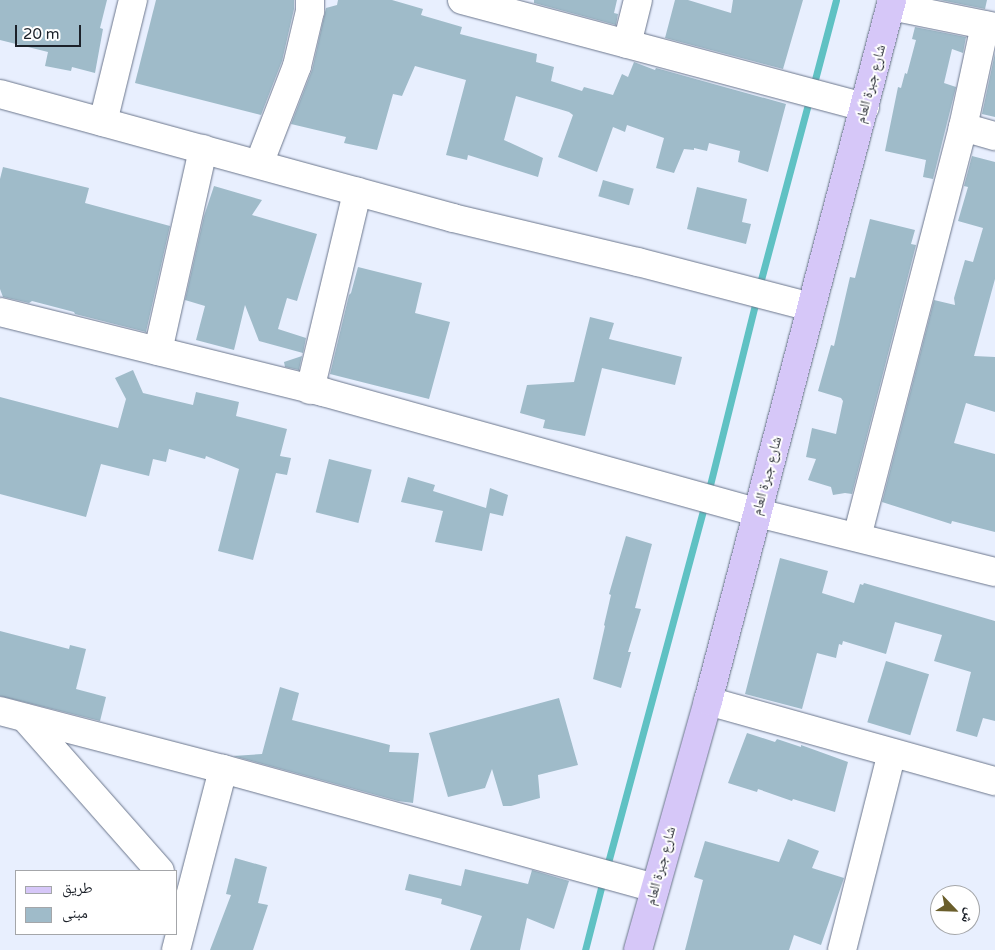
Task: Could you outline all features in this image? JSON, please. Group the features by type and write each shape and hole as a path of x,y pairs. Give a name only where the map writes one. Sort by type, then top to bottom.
{"main road":[{"name":"شارع جبرة العام","path":"638,950 708,701 891,3"}],"street":[{"path":"103,122 133,0"},
{"path":"258,164 297,66 310,11 310,0"},
{"path":"463,0 865,107"},
{"path":"627,44 638,0"},
{"path":"857,537 990,26 891,3"},
{"path":"0,94 453,218 638,262 811,308"},
{"path":"963,127 995,136"},
{"path":"158,351 204,150"},
{"path":"310,390 357,192"},
{"path":"0,312 310,390 758,513 995,572"},
{"path":"708,701 892,754 995,781"},
{"path":"12,715 224,769 655,888"},
{"path":"12,715 159,870"},
{"path":"842,950 892,754"},
{"path":"178,932 182,897 224,769"},
{"path":"176,950 178,935"}],"building":[{"path":"0,0 107,0 100,28 103,29 95,73 72,67 71,71 45,66 48,52 0,40"},
{"path":"156,0 294,0 294,9 282,61 261,115 135,83"},
{"path":"338,0 392,0 423,9 421,15 462,27 460,34 537,54 536,62 554,67 551,81 582,91 584,87 613,95 622,74 628,77 634,62 655,70 656,68 786,104 768,172 738,162 740,151 709,143 707,151 694,148 694,150 684,149 674,173 656,168 664,138 627,125 625,132 613,127 597,172 558,157 573,115 569,112 516,96 504,140 543,158 538,177 468,155 467,160 446,155 466,80 415,66 402,96 393,94 377,150 344,143 346,137 291,124 312,70 326,8 337,5"},
{"path":"534,0 617,0 614,13 618,14 616,25 534,3"},
{"path":"675,0 688,0 731,13 733,0 803,0 783,69 665,38"},
{"path":"940,0 987,0 985,9"},
{"path":"915,27 966,37 963,53 952,49 944,83 956,87 933,179 923,177 926,160 885,151 898,87 901,88 905,73 907,74 916,40 912,39"},
{"path":"995,53 995,117 982,114"},
{"path":"972,156 995,162 995,279 974,356 995,357 995,412 966,403 954,443 995,454 995,532 952,521 951,524 882,502 934,300 955,305 954,298 965,260 973,262 983,228 958,221 968,187 964,186"},
{"path":"3,167 89,188 85,203 170,226 146,332 32,301 29,303 3,297 0,289 0,179"},
{"path":"603,180 634,189 629,205 598,196"},
{"path":"214,186 262,200 252,215 317,234 297,301 287,298 278,329 306,338 303,353 259,341 245,305 234,350 196,340 205,306 185,300 204,216"},
{"path":"697,187 747,199 742,222 751,224 746,244 687,229"},
{"path":"870,219 915,230 911,244 916,245 852,494 833,495 831,487 808,480 816,459 806,457 812,428 836,434 843,401 841,398 818,391 831,345 834,346 850,277 855,278"},
{"path":"358,267 422,283 415,313 450,322 429,399 330,374 349,295"},
{"path":"590,317 614,323 609,339 682,357 675,385 602,368 585,436 543,428 545,420 520,413 527,385 574,382"},
{"path":"302,356 299,370 285,367 284,362"},
{"path":"133,370 143,393 193,405 196,392 239,402 236,416 287,429 280,456 291,458 287,475 276,473 253,560 218,551 239,469 206,456 205,459 169,449 166,462 153,459 149,476 101,464 86,517 0,494 0,397 118,428 126,399 115,378"},
{"path":"329,459 372,470 358,523 316,512"},
{"path":"408,477 435,485 433,491 486,508 490,488 508,495 503,516 490,513 482,551 435,542 443,511 401,502"},
{"path":"626,536 652,544 635,608 641,609 628,652 631,652 621,688 593,679 611,595 609,594"},
{"path":"780,558 828,571 822,593 854,603 860,584 863,585 864,583 995,621 995,721 983,718 977,737 956,731 971,672 934,661 942,635 895,622 886,654 843,641 842,645 839,644 836,658 817,653 802,709 745,694"},
{"path":"0,631 69,649 70,645 86,649 76,689 106,697 100,721 0,696"},
{"path":"886,661 929,674 910,735 867,722"},
{"path":"280,687 299,693 292,720 390,745 389,752 419,753 413,803 398,801 233,756 262,754"},
{"path":"559,698 578,765 538,775 540,798 511,806 503,806 492,769 485,788 448,797 429,733"},
{"path":"747,733 775,742 777,739 801,747 801,745 848,762 835,812 793,799 792,801 758,789 757,792 728,783"},
{"path":"788,839 819,851 812,868 844,878 821,945 794,935 789,950 685,950 703,880 694,877 705,841 779,862"},
{"path":"235,858 267,867 258,903 268,905 253,950 210,950 231,895 226,894"},
{"path":"465,869 528,884 532,870 569,881 554,929 527,918 520,950 470,950 482,916 441,904 442,899 405,890 409,874 461,886"}],"waterway":[{"path":"813,87 836,0"},
{"path":"759,287 810,97"},
{"path":"708,493 757,297"},
{"path":"606,870 705,503"},
{"path":"585,950 603,880"}]}
